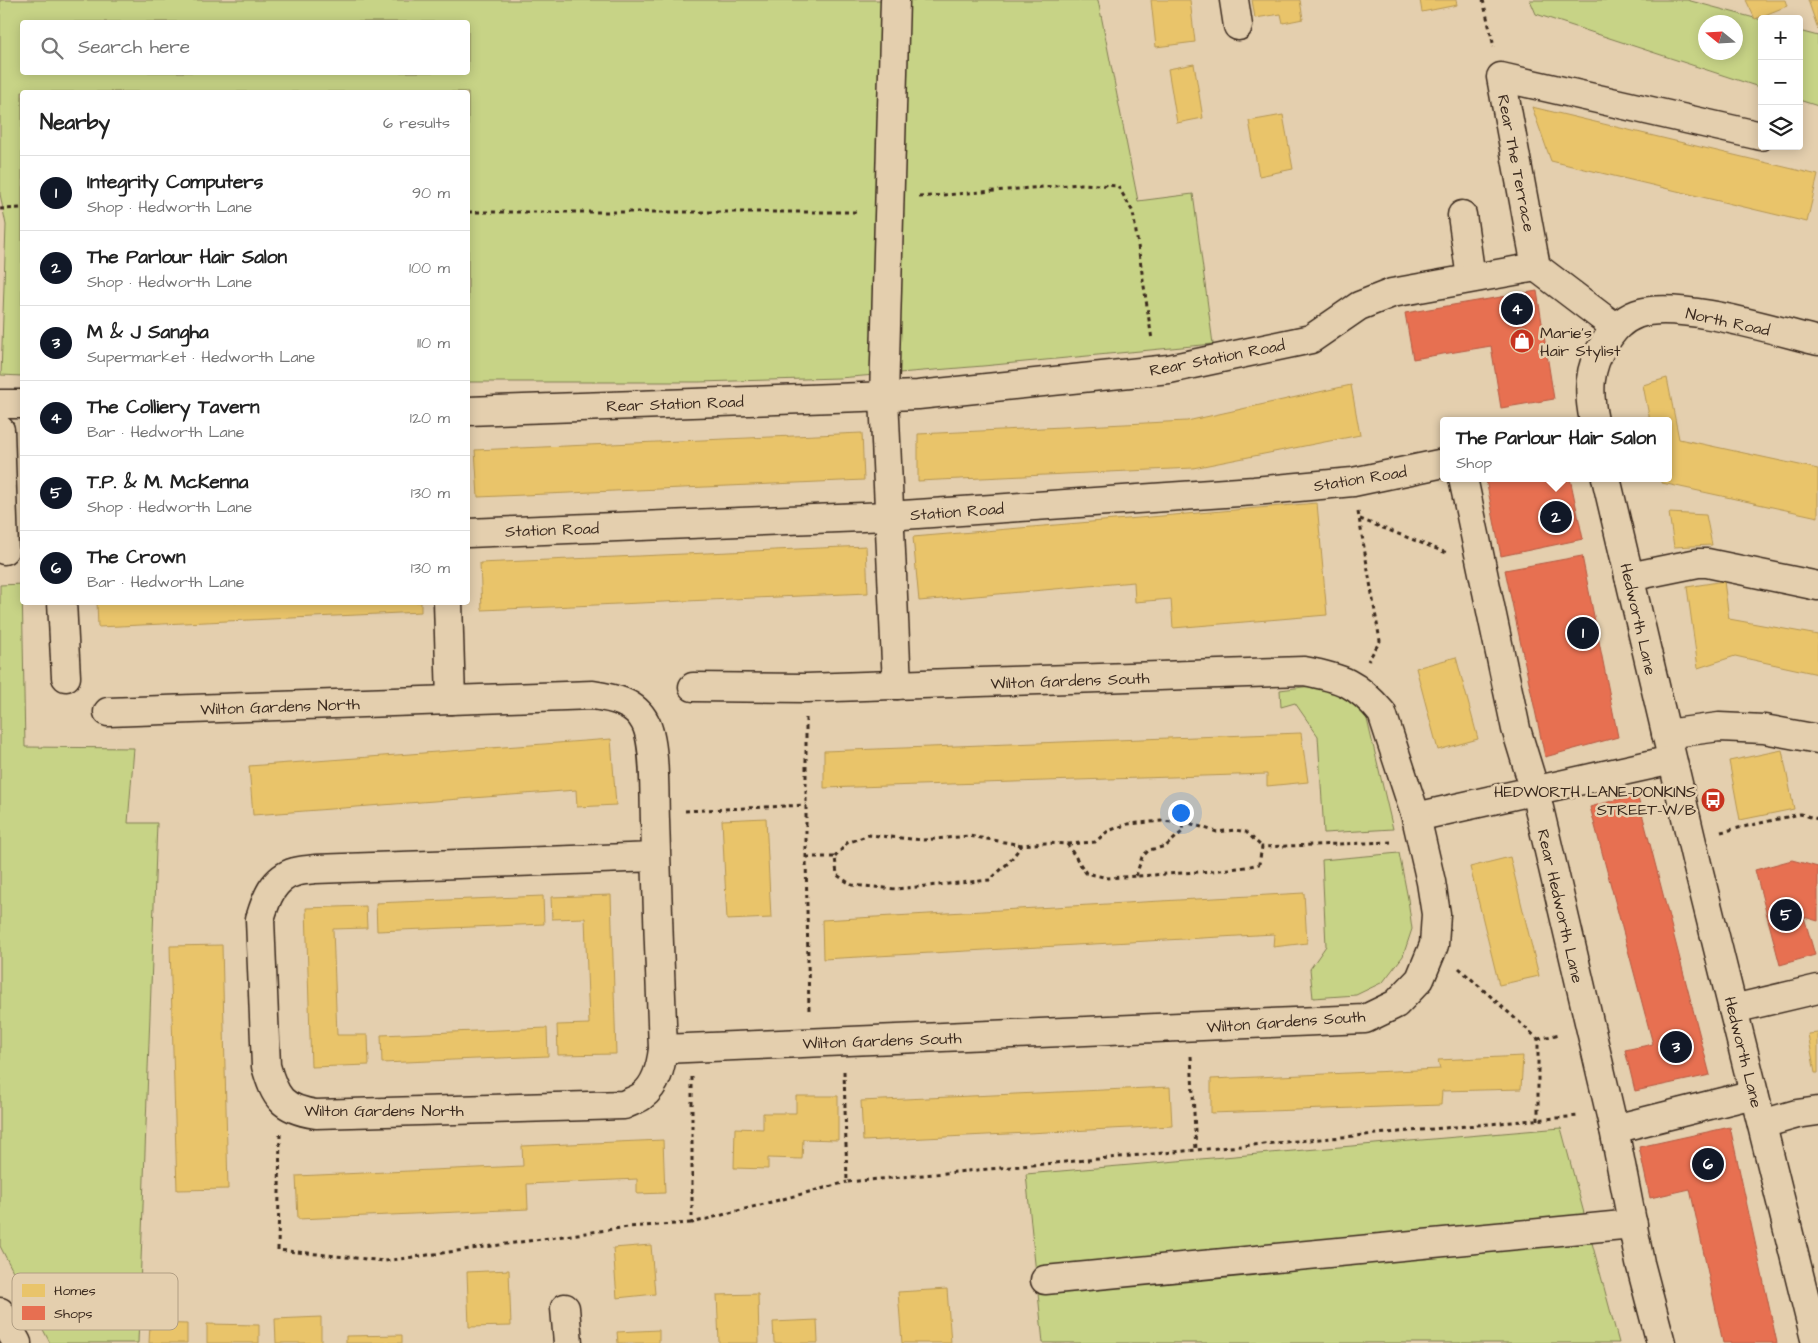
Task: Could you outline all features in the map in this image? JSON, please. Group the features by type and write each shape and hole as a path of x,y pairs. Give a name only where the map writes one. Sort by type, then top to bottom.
{"street":[{"path":"895,0 884,396 897,686"},
{"name":"Rear The Terrace","path":"1536,266 1501,77 1758,135"},
{"path":"1462,215 1471,278"},
{"path":"1536,266 1626,320 1599,350 1590,373 1590,402 1593,417"},
{"name":"Rear Station Road","path":"470,411 918,395 1156,370 1312,339 1359,306 1392,293 1536,266"},
{"name":"North Road","path":"1626,320 1674,310 1817,336"},
{"path":"0,404 20,404"},
{"path":"0,430 9,550"},
{"name":"Station Road","path":"470,532 888,516 1254,491 1353,482 1440,464"},
{"name":"Rear Hedworth Lane","path":"1464,482 1516,729 1535,791 1612,1122 1640,1263 1661,1343"},
{"name":"Hedworth Lane","path":"1607,482 1672,760 1816,1343"},
{"path":"1630,577 1698,563 1707,563 1818,586"},
{"path":"62,605 66,677"},
{"path":"448,605 451,700"},
{"name":"Wilton Gardens South","path":"664,1049 1366,1019 1396,1004 1420,979 1434,946 1436,914 1419,829 1382,713 1373,702 1354,686 1330,676 1304,671 897,686 806,688 693,687"},
{"name":"Wilton Gardens North","path":"108,712 594,695 615,698 634,707 645,722 651,740 656,857 664,1049 661,1068 653,1083 642,1096 624,1105 316,1114 298,1111 281,1102 272,1087 266,1066 260,919 266,898 277,882 294,872 315,869 656,857"},
{"path":"1666,734 1728,727 1764,729 1818,739"},
{"path":"1419,829 1535,791 1672,760"},
{"path":"1733,1009 1818,990"},
{"path":"1612,1122 1754,1094"},
{"path":"1762,1124 1797,1114 1818,1111"},
{"path":"1045,1280 1632,1224"},
{"path":"566,1308 568,1343"},
{"path":"0,1312 17,1343"}],"path":[{"path":"1483,0 1501,77"},
{"path":"470,212 888,206 1081,184 1118,186 1133,212 1156,370"},
{"path":"0,210 20,208"},
{"path":"1353,482 1380,641 1354,686"},
{"path":"1360,519 1482,566"},
{"path":"806,688 806,857 810,1043"},
{"path":"654,813 806,805"},
{"path":"1691,838 1800,814 1818,819"},
{"path":"1022,845 1009,862 990,880 896,889 852,885 837,875 835,857 847,843 869,835 923,840 969,836 1022,845 1068,844 1095,842 1108,831 1128,824 1162,821 1192,824 1216,832 1235,830 1246,832 1262,847 1419,829"},
{"path":"1136,876 1142,856 1149,850 1166,846 1182,832 1183,823"},
{"path":"1068,844 1086,873 1108,878 1246,867 1259,864 1262,847"},
{"path":"806,857 835,857"},
{"path":"1434,946 1538,1039 1538,1120"},
{"path":"1189,1028 1196,1150"},
{"path":"844,1042 847,1182"},
{"path":"692,1048 692,1223"},
{"path":"281,1102 278,1250 385,1261 628,1227 692,1223 847,1182 1538,1120 1612,1122"}],"green space":[{"path":"0,0 1098,0 1138,201 1193,194 1213,344 839,378 699,382 470,382 470,90 20,90 20,376 1,375 6,225 0,194"},
{"path":"1530,0 1687,0 1758,19 1758,87 1536,14"},
{"path":"1803,32 1818,36 1818,106 1803,101"},
{"path":"20,584 20,605 22,605 25,747 134,748 128,823 157,823 141,1273 14,1273 0,1246 0,585"},
{"path":"1319,685 1343,696 1365,711 1393,829 1324,833 1318,736 1295,703 1281,707 1280,690"},
{"path":"1399,853 1412,929 1403,956 1383,982 1356,995 1313,998 1310,969 1326,946 1322,860"},
{"path":"1561,1128 1619,1343 1043,1343 1026,1174"},
{"path":"43,1330 138,1330 138,1343 50,1343"}],"building: Homes":[{"path":"1151,0 1190,0 1195,42 1156,47"},
{"path":"1252,0 1300,0 1303,19 1283,23 1281,14 1255,18"},
{"path":"1420,0 1456,0 1457,5 1422,12"},
{"path":"1746,0 1785,0 1787,6 1765,15 1758,15 1758,18 1755,19"},
{"path":"1808,0 1818,0 1818,29"},
{"path":"1194,64 1203,118 1177,123 1168,69"},
{"path":"1532,107 1818,175 1807,222 1551,161"},
{"path":"1283,115 1293,169 1259,176 1249,121"},
{"path":"1667,378 1679,439 1818,469 1818,517 1662,483 1672,482 1672,417 1649,417 1643,385"},
{"path":"1351,385 1360,435 1193,468 918,481 918,434 1187,421"},
{"path":"862,433 864,480 478,497 475,450"},
{"path":"1317,503 1327,615 1173,628 1171,599 1135,602 1134,582 919,601 913,537"},
{"path":"1669,513 1706,515 1712,545 1674,547"},
{"path":"866,546 868,593 482,610 480,563"},
{"path":"1724,581 1729,619 1818,635 1818,674 1735,656 1698,668 1687,587"},
{"path":"97,605 421,605 421,612 98,627"},
{"path":"1456,657 1478,739 1438,750 1416,668"},
{"path":"1301,733 1308,782 1267,786 1267,774 824,788 824,751"},
{"path":"611,739 616,805 577,807 576,790 253,815 249,766"},
{"path":"1782,750 1794,809 1740,820 1729,761"},
{"path":"766,818 771,918 727,920 722,820"},
{"path":"1510,857 1539,976 1499,985 1470,867"},
{"path":"1304,893 1307,943 1273,947 1274,934 823,959 822,920"},
{"path":"611,895 616,1054 558,1055 557,1025 589,1024 585,918 552,919 551,897"},
{"path":"543,896 544,924 377,931 376,903"},
{"path":"366,906 367,928 333,929 337,1035 368,1035 369,1065 311,1067 306,908"},
{"path":"222,945 228,1189 177,1190 170,946"},
{"path":"547,1028 548,1056 382,1063 381,1035"},
{"path":"1818,1033 1818,1073 1815,1073 1808,1034"},
{"path":"1523,1056 1521,1089 1442,1091 1441,1105 1211,1113 1211,1079 1440,1069 1438,1060"},
{"path":"1170,1087 1172,1126 863,1141 861,1101"},
{"path":"796,1096 838,1096 838,1140 803,1139 802,1159 768,1158 768,1169 734,1168 735,1128 763,1129 763,1113 796,1113"},
{"path":"663,1140 665,1193 637,1194 637,1179 527,1184 528,1209 298,1219 296,1176 523,1166 522,1146"},
{"path":"651,1245 655,1294 617,1298 613,1248"},
{"path":"509,1270 511,1326 469,1327 467,1272"},
{"path":"947,1289 951,1343 902,1343 898,1292"},
{"path":"758,1294 759,1343 719,1343 717,1295"},
{"path":"321,1317 321,1343 276,1343 275,1319"},
{"path":"817,1320 818,1343 774,1343 773,1322"},
{"path":"178,1324 187,1324 187,1343 149,1343 150,1330 178,1330"},
{"path":"207,1324 259,1325 259,1343 207,1343"},
{"path":"659,1330 659,1343 618,1343 617,1332"},
{"path":"402,1335 402,1343 346,1343 346,1336"}],"building: Shops":[{"path":"1537,291 1554,399 1501,408 1491,346 1413,359 1405,313"},
{"path":"1486,482 1571,482 1583,539 1501,556"},
{"path":"1582,556 1618,737 1545,757 1505,570"},
{"path":"1637,794 1710,1075 1635,1091 1625,1050 1653,1044 1590,807"},
{"path":"1792,860 1818,867 1818,921 1804,917 1815,955 1780,965 1755,870"},
{"path":"1730,1127 1777,1343 1723,1343 1690,1189 1650,1198 1639,1147"}],"place":[{"name":"The Colliery Tavern","path":"1517,309"},
{"name":"Marie's Hair Stylist","path":"1522,341"},
{"name":"The Parlour Hair Salon","path":"1556,517"},
{"name":"Integrity Computers","path":"1583,633"},
{"name":"HEDWORTH LANE-DONKINS STREET-W/B","path":"1713,800"},
{"name":"T.P. & M. McKenna","path":"1786,915"},
{"name":"M & J Sangha","path":"1676,1047"},
{"name":"The Crown","path":"1708,1164"}]}
